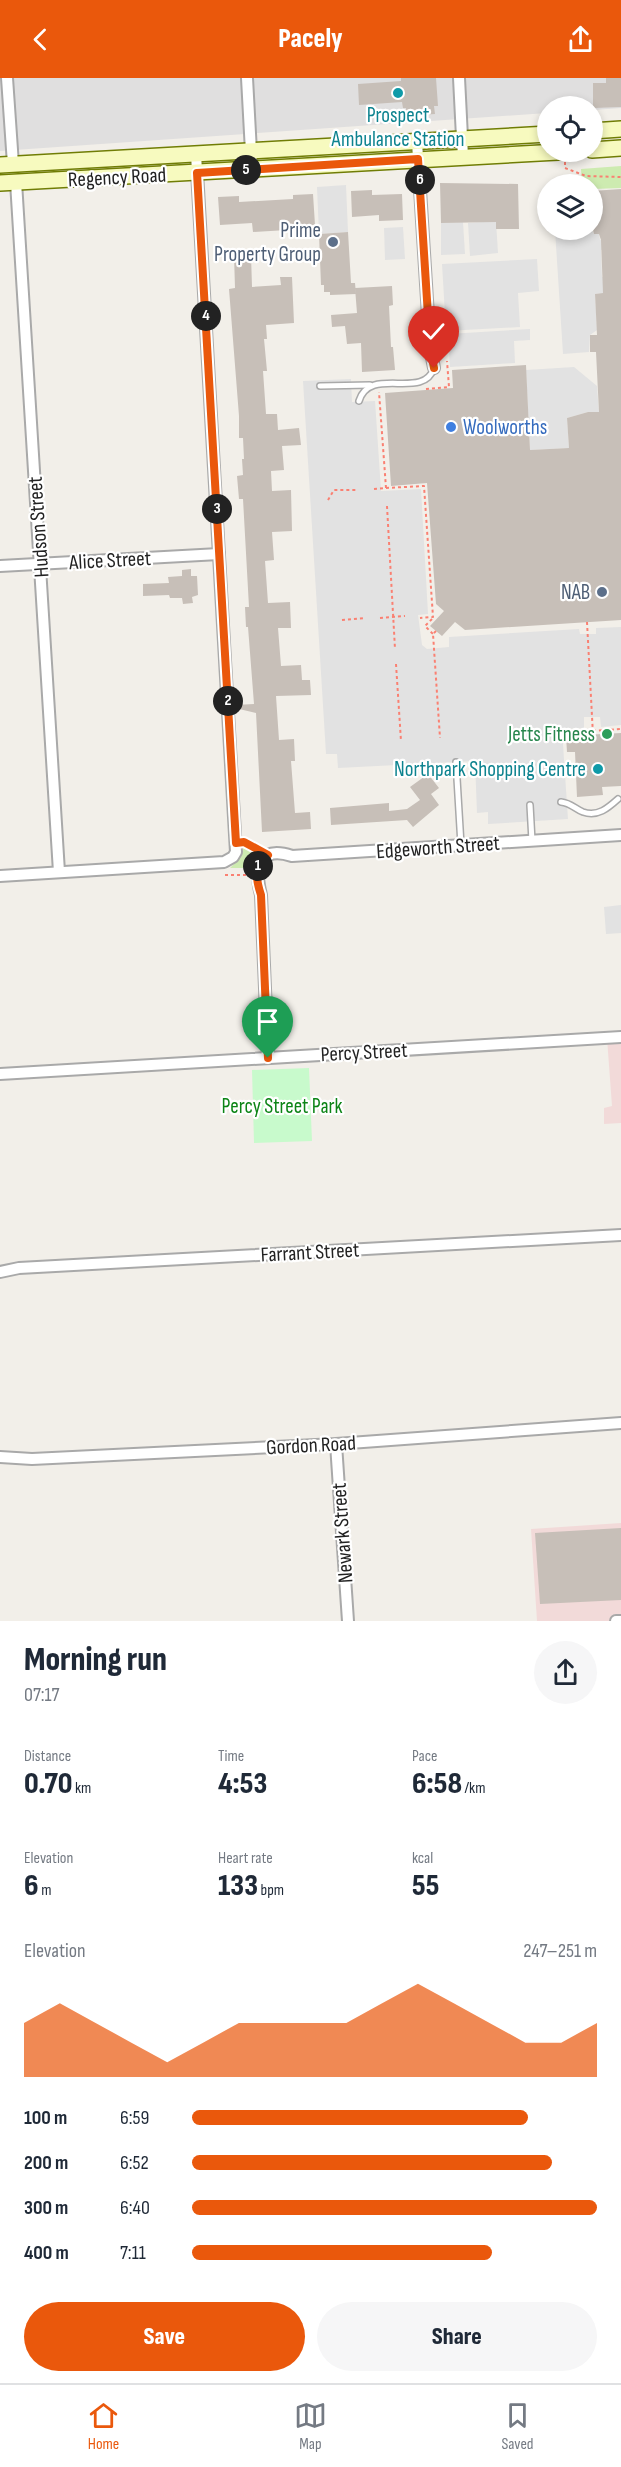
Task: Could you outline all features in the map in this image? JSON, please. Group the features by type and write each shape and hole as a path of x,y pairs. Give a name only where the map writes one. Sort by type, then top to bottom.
{"main road":[{"path":"603,130 621,129"},
{"name":"Regency Road","path":"6,164 537,135"},
{"path":"603,149 621,148"},
{"name":"Regency Road","path":"0,183 418,159 537,156"}],"street":[{"path":"6,164 7,78"},
{"path":"247,78 252,170"},
{"path":"459,78 463,157"},
{"path":"417,142 430,347 434,368"},
{"path":"0,876 224,862 233,857 236,847 196,154"},
{"name":"Hudson Street","path":"16,182 59,872"},
{"name":"Alice Street","path":"0,566 219,554"},
{"name":"Edgeworth Street","path":"268,855 285,853 292,856 621,835"},
{"path":"268,855 259,863 257,875 261,895 268,1058"},
{"name":"Percy Street","path":"0,1074 621,1037"},
{"name":"Farrant Street","path":"0,1272 19,1268 621,1235"},
{"name":"Gordon Road","path":"0,1457 32,1459 336,1444 621,1423"},
{"name":"Newark Street","path":"336,1444 348,1621"},
{"path":"616,1621 621,1621"}],"lane":[{"path":"320,386 424,381 432,375 434,368"},
{"path":"358,401 361,393 372,385"},
{"path":"456,762 461,845"},
{"path":"561,802 568,803 584,813 603,812 618,800"},
{"path":"530,805 532,841"}],"path":[{"path":"564,162 566,168 586,176 621,177"},
{"path":"422,389 449,387 447,361"},
{"path":"379,392 386,488"},
{"path":"374,489 424,486 433,617 425,626 434,632 440,738"},
{"path":"328,501 334,490 356,490"},
{"path":"387,506 395,649"},
{"path":"380,618 405,616"},
{"path":"420,618 433,617"},
{"path":"342,620 364,618"},
{"path":"587,622 593,733"},
{"path":"396,664 401,741"},
{"path":"557,733 593,733 621,729"},
{"path":"236,847 244,842 268,855"},
{"path":"224,862 225,876 257,875"}],"shaded area":[{"path":"0,78 621,78 621,108 603,109 603,96 537,96 537,114 0,151"},
{"path":"346,185 348,232 319,234 317,187"},
{"path":"496,221 498,253 470,256 468,223"},
{"path":"463,222 465,254 441,255 441,223"},
{"path":"403,227 405,259 385,260 384,228"},
{"path":"556,240 613,240 614,248 601,250 602,277 618,277 619,292 595,294 597,330 590,335 589,352 563,354"},
{"path":"537,259 539,291 518,293 520,327 446,331 442,264"},
{"path":"530,329 530,340 514,341 515,363 450,367 448,334"},
{"path":"574,367 597,386 599,412 588,412 567,418 569,448 530,450 526,370"},
{"path":"351,379 352,402 375,401 381,491 421,489 428,614 418,615 422,645 427,649 449,647 449,637 579,629 580,634 596,634 596,628 621,627 621,725 601,727 600,717 584,717 584,728 562,729 568,819 488,824 488,812 477,813 475,761 338,768 337,754 326,754 303,381"},
{"path":"621,905 621,933 606,934 604,907"},
{"path":"621,1037 621,1123 604,1124 604,1108 612,1106 607,1038"},
{"path":"621,1523 621,1621 537,1621 531,1529"}],"green space":[{"path":"621,166 621,188 603,189 603,174 581,174 581,169"},
{"path":"244,844 253,852 262,854 254,862 252,872 246,868 230,868 241,857"},
{"name":"Percy Street Park","path":"309,1068 312,1141 254,1143 252,1070"}],"building":[{"name":"Prospect Ambulance Station","path":"401,78 436,78 438,106 434,106 435,114 407,116 402,102 359,105 358,84 401,81"},
{"path":"606,78 621,78 621,107 603,108 603,96 593,96 593,83 606,83"},
{"path":"440,183 518,184 519,229 496,229 496,222 441,223"},
{"path":"621,189 621,620 465,630 455,622 442,636 430,626 444,611 436,604 427,483 391,486 385,393 453,388 452,370 526,365 530,450 569,448 567,418 588,412 599,412 596,352 590,352 590,335 597,335 595,294 603,293 601,240 603,240 603,190"},
{"path":"372,190 372,195 402,194 403,220 379,221 379,215 352,217 351,191"},
{"path":"313,194 315,225 287,227 287,230 253,232 252,223 220,225 218,197 239,196 239,202 293,199 293,195"},
{"path":"348,232 351,283 355,283 356,294 330,295 330,292 324,292 324,285 321,285 319,234"},
{"path":"234,255 251,255 252,287 281,285 280,277 292,277 294,323 266,325 267,339 264,339 267,371 263,371 266,414 277,414 278,430 299,428 301,445 282,446 284,470 271,471 272,491 291,490 292,531 272,532 274,560 265,561 268,603 290,602 291,628 278,628 281,666 301,665 302,680 310,680 311,695 276,696 279,740 294,739 295,761 291,761 295,813 310,812 311,829 262,832 256,713 235,708 235,705 254,704 248,627 246,627 245,607 249,607 243,499 239,499 237,476 243,475 242,459 244,459 243,438 239,438 229,289 235,288"},
{"path":"392,286 393,305 389,306 391,347 393,347 395,370 362,372 361,343 347,344 345,326 332,327 331,315 357,313 355,288"},
{"path":"191,569 191,576 197,576 198,595 192,597 193,603 183,604 182,598 170,598 169,595 143,596 143,584 169,583 168,577 182,576 182,570"},
{"name":"Northpark Shopping Centre","path":"621,733 621,786 602,787 603,795 577,797 575,752 567,752 566,736"},
{"path":"428,774 439,788 431,794 439,805 413,827 407,820 331,825 330,808 389,803 389,811 407,809 420,800 410,787"},
{"path":"621,1528 621,1600 540,1604 535,1533"}],"place":[{"name":"Prospect Ambulance Station","path":"398,93"},
{"name":"Prime Property Group","path":"333,242"},
{"name":"Woolworths","path":"451,427"},
{"name":"NAB","path":"602,592"},
{"name":"Jetts Fitness","path":"607,734"},
{"name":"Northpark Shopping Centre","path":"598,769"}],"route":[{"path":"268,1058 261,895 256,873 262,858 268,855 244,842 236,843 197,173 418,159 430,347 434,368"}]}
